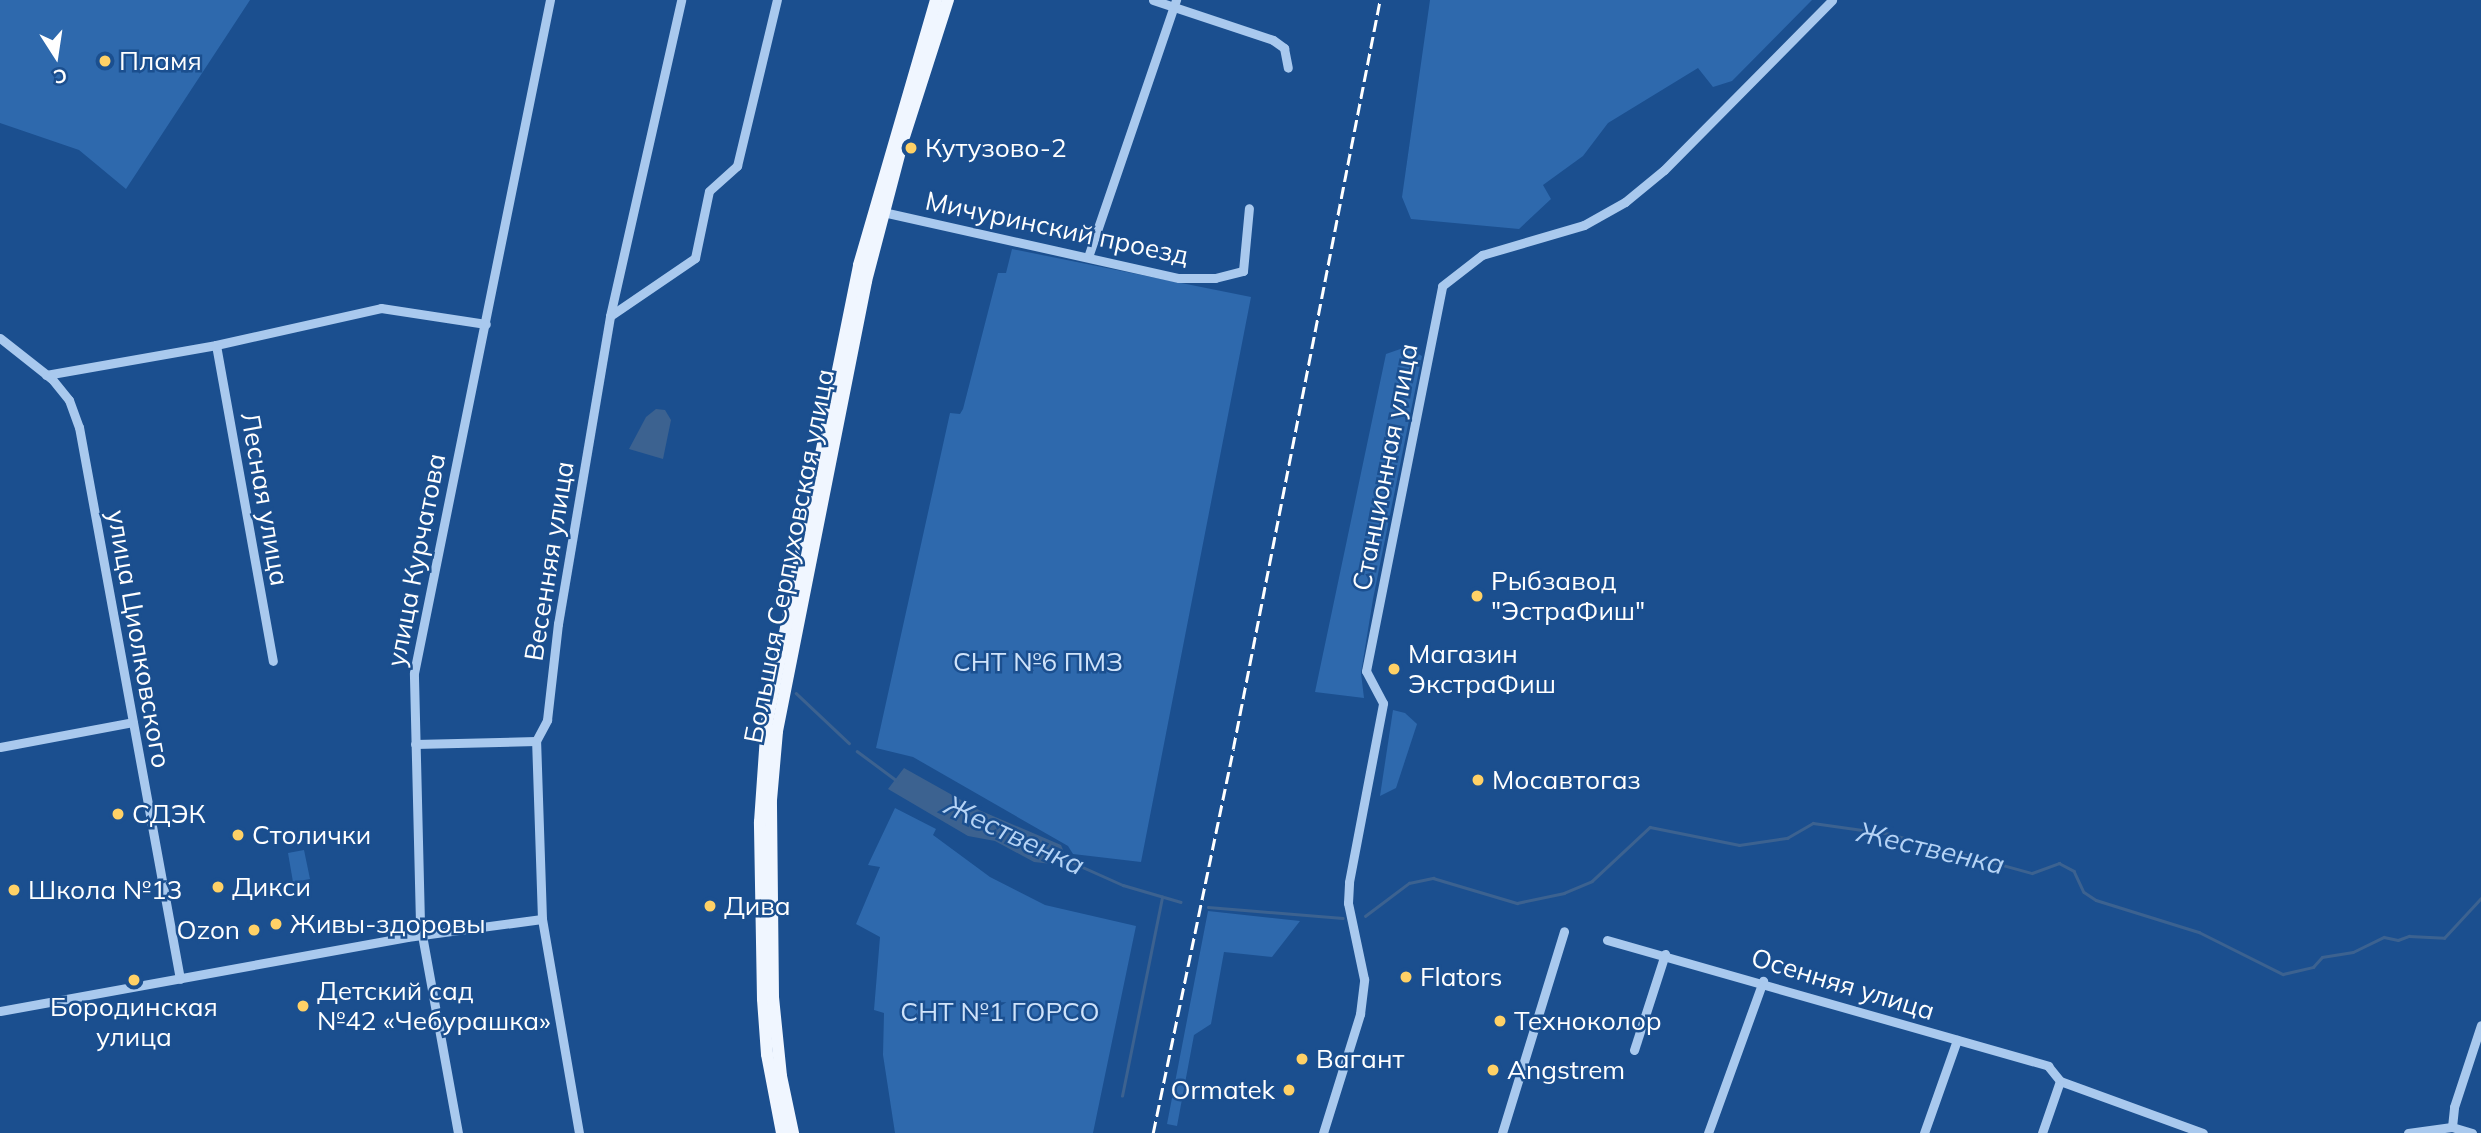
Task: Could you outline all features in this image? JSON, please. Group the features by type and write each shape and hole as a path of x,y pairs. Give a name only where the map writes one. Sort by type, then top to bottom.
{"main road":[{"name":"Большая Серпуховская улица","path":"782,1133 767,1054 763,999 760,822 767,722 859,265 936,0"},
{"name":"Большая Серпуховская улица","path":"793,1133 781,1076 773,997 774,752 883,212 948,0"}],"street":[{"name":"улица Курчатова","path":"458,1133 422,938 414,673 419,630 485,324 550,0"},
{"name":"Весенняя улица","path":"579,1133 542,919 537,741 547,720 558,624 610,316 681,0"},
{"path":"610,316 695,258 709,191 737,166 777,0"},
{"path":"1153,0 1175,3 1273,40 1284,48 1288,68"},
{"name":"Станционная улица","path":"1323,1133 1360,1014 1364,979 1348,903 1349,882 1383,704 1366,671 1442,286 1482,255 1584,225 1625,202 1664,170 1832,0"},
{"path":"1088,257 1175,3"},
{"name":"Мичуринский проезд","path":"883,212 1179,278 1215,278 1243,271 1250,208"},
{"path":"46,375 216,345 380,308 485,324"},
{"name":"улица Циолковского","path":"0,338 46,375 69,400 79,428 180,979"},
{"name":"Лесная улица","path":"216,345 273,661"},
{"path":"0,747 133,722"},
{"path":"415,744 537,741"},
{"path":"0,1011 542,919"},
{"path":"1502,1133 1564,931"},
{"name":"Осенняя улица","path":"1607,940 1763,981 1956,1041 2048,1066 2060,1081 2203,1133"},
{"path":"1634,1051 1665,954"},
{"path":"1708,1133 1763,981"},
{"path":"2452,1127 2454,1107 2481,1025"},
{"path":"1924,1133 1956,1041"},
{"path":"2042,1133 2060,1081"},
{"path":"2408,1133 2452,1127 2472,1133"}],"green space":[{"name":"Пламя","path":"0,0 250,0 126,189 79,150 0,123"},
{"path":"1430,0 1812,0 1732,81 1713,87 1698,68 1608,123 1583,156 1543,185 1551,199 1519,229 1411,219 1402,197"},
{"name":"СНТ №6 ПМЗ","path":"1012,249 1251,297 1141,862 1073,854 1068,846 913,757 876,748 950,413 960,414 963,409 998,273 1006,273"},
{"path":"1406,347 1422,356 1373,599 1361,673 1364,698 1315,692 1386,354"},
{"path":"1393,710 1405,713 1417,724 1396,788 1380,796"},
{"name":"СНТ №1 ГОРСО","path":"895,808 936,829 933,835 990,877 1045,905 1136,926 1093,1133 895,1133 883,1055 884,1013 874,1010 880,937 856,924 880,867 868,865"},
{"path":"304,850 310,879 293,882 288,853"},
{"path":"1208,911 1300,921 1272,957 1224,952 1211,1024 1194,1035 1177,1126 1167,1124"}],"water":[{"path":"656,409 665,410 671,420 663,459 629,449 646,417"},
{"path":"904,768 979,810 1061,845 1064,852 1052,864 1034,862 995,841 968,836 888,789"}],"waterway":[{"name":"Жественка","path":"796,693 849,743"},
{"name":"Жественка","path":"857,751 896,780"},
{"name":"Жественка","path":"1365,916 1409,883 1433,878 1517,903 1564,893 1592,881 1650,827 1739,845 1787,838 1813,823 1890,834 2032,873 2059,863 2074,871 2084,892 2096,900 2199,932 2283,974 2313,967 2322,957 2353,952 2384,937 2398,940 2409,936 2444,938 2481,898"},
{"name":"Жественка","path":"1060,857 1123,885 1181,902"},
{"path":"1122,1096 1162,897"},
{"name":"Жественка","path":"1208,907 1343,918"}],"railway":[{"path":"1153,1133 1233,749 1380,0"}],"place":[{"name":"Пламя","path":"105,61"},
{"name":"Кутузово-2","path":"911,148"},
{"name":"Рыбзавод \"ЭстраФиш\"","path":"1477,596"},
{"name":"Магазин ЭкстраФиш","path":"1394,669"},
{"name":"Мосавтогаз","path":"1478,780"},
{"name":"СДЭК","path":"118,814"},
{"name":"Столички","path":"238,835"},
{"name":"Дикси","path":"218,887"},
{"name":"Школа №13","path":"14,890"},
{"name":"Дива","path":"710,906"},
{"name":"Живы-здоровы","path":"276,924"},
{"name":"Ozon","path":"254,930"},
{"name":"Flators","path":"1406,977"},
{"name":"Бородинская улица","path":"134,980"},
{"name":"Детский сад №42 «Чебурашка»","path":"303,1006"},
{"name":"Техноколор","path":"1500,1021"},
{"name":"Вагант","path":"1302,1059"},
{"name":"Angstrem","path":"1493,1070"},
{"name":"Ormatek","path":"1289,1090"}]}
